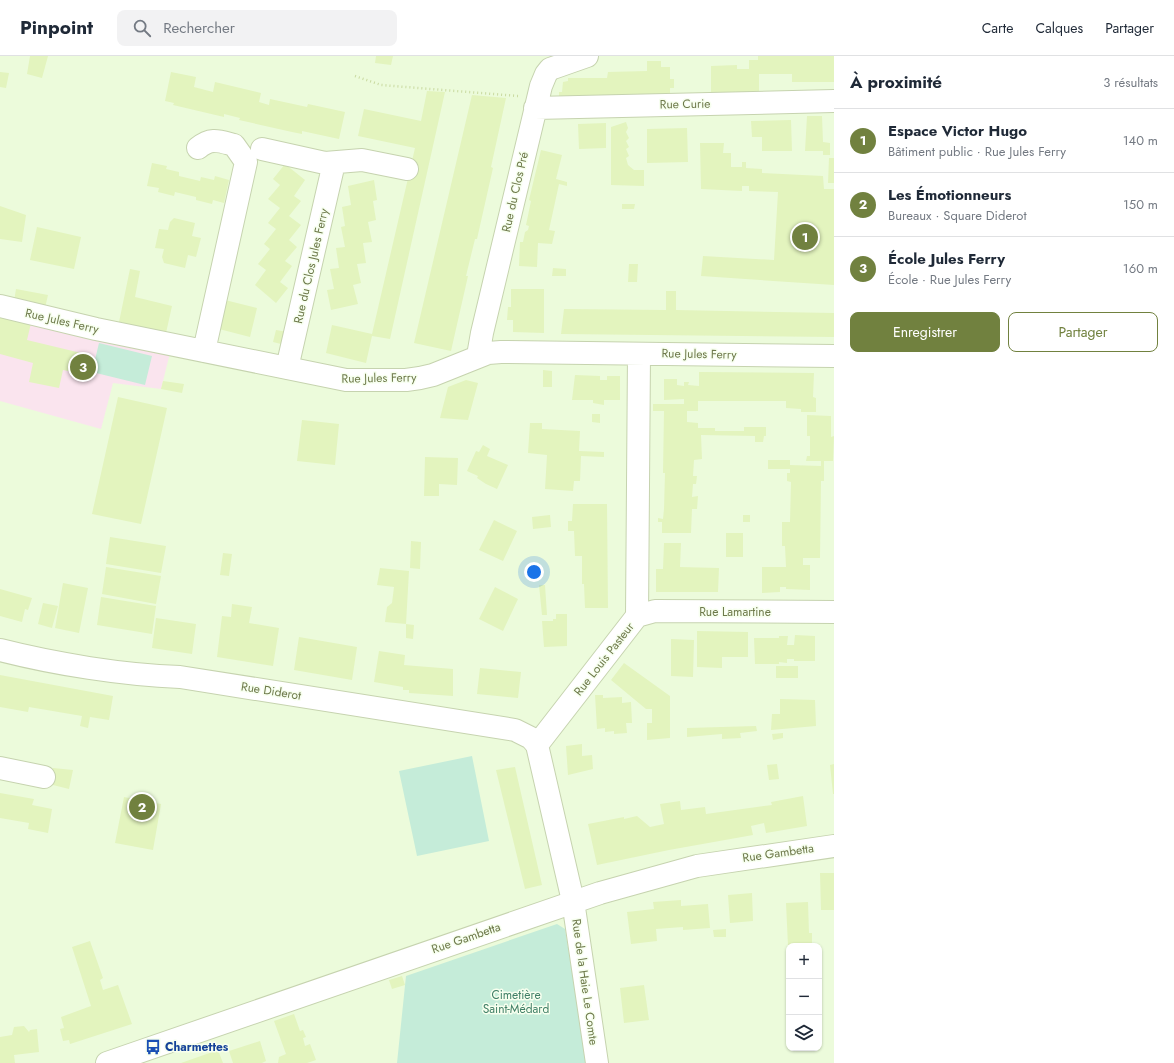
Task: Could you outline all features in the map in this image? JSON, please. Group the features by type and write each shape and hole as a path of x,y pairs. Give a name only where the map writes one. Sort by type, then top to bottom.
{"street":[{"name":"Rue du Clos Pré","path":"478,356 482,333 537,102 546,74 550,69 587,56"},
{"name":"Rue Curie","path":"537,102 834,101"},
{"path":"198,148 207,141 218,140 234,145 246,162 204,351"},
{"path":"262,149 334,163 362,160 407,169"},
{"name":"Rue du Clos Jules Ferry","path":"287,368 334,163"},
{"name":"Rue Jules Ferry","path":"0,306 96,329 346,380 406,380 433,376 478,356 488,353 501,352 834,356"},
{"name":"Rue Louis Pasteur","path":"537,745 637,616 639,354"},
{"name":"Rue Lamartine","path":"637,616 655,611 834,612"},
{"name":"Rue Diderot","path":"0,650 96,668 152,676 180,677 514,730 531,738 537,745"},
{"path":"537,745 573,901"},
{"path":"0,768 44,777"},
{"name":"Rue Gambetta","path":"107,1063 573,901 697,866 834,846"},
{"name":"Rue de la Haie Le Comte","path":"573,901 597,1063"}],"path":[{"path":"355,76 381,85 537,102"}],"shaded area":[{"path":"0,56 834,56 834,1063 0,1063"},
{"path":"0,312 170,353 161,389 113,383 101,429 0,401"}],"green space":[{"path":"99,343 152,356 145,385 92,372"},
{"path":"472,756 489,841 417,856 399,771"},
{"name":"Cimetière Saint-Médard","path":"557,924 565,929 587,1063 397,1063 406,976"}],"building":[{"path":"30,56 48,56 42,78 27,74"},
{"path":"376,56 393,56 391,65 375,63"},
{"path":"758,56 834,56 834,82 792,82 792,74 759,74 759,95 711,96 711,66 737,65 737,69 749,69 749,60 758,60"},
{"path":"647,61 661,61 661,67 670,67 670,79 674,79 674,88 670,88 670,96 561,98 559,96 559,92 562,92 563,82 568,81 568,78 607,78 608,72 647,71"},
{"path":"0,72 9,73 6,88 0,87"},
{"path":"171,72 196,77 194,87 213,92 215,82 261,93 259,102 269,105 270,99 307,107 308,104 345,112 339,139 302,131 302,134 292,132 239,120 240,118 224,114 224,117 173,105 174,103 165,101"},
{"path":"427,91 445,92 390,339 372,336 366,363 326,353 332,325 372,334 415,148 358,136 364,109 421,121"},
{"path":"472,95 506,98 491,167 493,168 477,239 475,239 466,276 468,276 451,351 414,343"},
{"path":"807,116 822,116 823,142 830,143 830,155 823,155 823,151 805,151"},
{"path":"791,120 792,151 762,151 762,137 752,137 751,121"},
{"path":"626,122 628,128 626,132 629,138 626,141 629,147 626,149 629,156 626,158 628,165 634,170 644,170 644,186 611,185 611,127"},
{"path":"606,123 606,148 579,149 578,124"},
{"path":"687,128 688,162 647,163 647,129"},
{"path":"700,143 724,143 723,153 731,153 731,167 742,167 742,162 746,162 746,168 762,169 762,173 823,176 824,189 834,189 834,285 701,276 703,256 774,260 778,192 749,191 749,186 742,186 742,191 701,189"},
{"path":"541,150 562,155 556,179 567,182 567,186 559,184 549,230 555,231 552,244 538,243 537,267 519,266 520,242 523,242 525,232 528,230 529,226 526,225 531,201 529,200"},
{"path":"829,158 834,158 834,183 828,183"},
{"path":"152,163 167,166 166,169 179,172 179,176 200,181 201,177 214,180 215,176 229,180 224,203 213,200 212,204 196,200 196,197 175,192 174,196 158,192 159,188 147,186"},
{"path":"285,164 305,180 294,196 301,201 289,216 301,225 289,240 297,247 285,261 292,266 280,282 288,288 276,303 255,285 266,270 258,264 270,249 264,244 276,229 268,223 280,208 268,199 280,185 273,179"},
{"path":"374,180 377,200 373,201 376,220 368,222 372,242 363,243 366,263 357,264 361,283 353,285 358,304 331,310 327,290 334,289 330,269 339,268 336,248 345,247 341,227 345,226 342,207 351,205 348,186"},
{"path":"622,204 635,204 634,209 622,209"},
{"path":"0,206 26,215 22,242 0,239"},
{"path":"174,218 195,223 192,236 201,238 196,257 188,255 185,268 164,263 162,257 164,249 155,248 159,229 168,230 170,222"},
{"path":"37,227 81,237 74,269 30,260"},
{"path":"629,264 638,264 637,282 628,282"},
{"path":"553,268 566,269 566,276 552,276"},
{"path":"130,269 140,271 135,297 172,306 166,333 119,322"},
{"path":"16,289 48,295 45,308 14,301"},
{"path":"511,289 544,289 544,333 513,332 513,320 507,320 508,307 511,307"},
{"path":"666,291 676,291 676,310 834,313 834,337 561,334 564,309 666,310"},
{"path":"225,300 257,308 250,337 219,329"},
{"path":"0,312 32,319 27,340 81,353 77,373 63,370 59,388 29,382 33,363 0,354"},
{"path":"276,330 288,332 285,345 273,342"},
{"path":"543,370 552,371 552,387 543,387"},
{"path":"699,372 814,373 813,397 816,398 816,412 801,412 801,409 786,408 786,401 698,401 698,411 687,411 687,422 698,423 698,428 715,428 715,431 744,431 744,427 766,427 766,436 764,436 763,442 755,442 755,436 701,435 702,459 694,460 693,476 697,476 696,484 693,484 692,497 698,496 697,509 692,509 691,533 662,533 662,522 658,522 658,518 663,519 664,509 664,411 653,411 653,404 684,404 684,399 664,400 664,379 677,379 677,385 684,386 684,382 689,382 688,385 699,386"},
{"path":"575,375 600,376 600,380 607,380 607,376 620,376 620,400 604,400 604,405 593,403 593,400 572,400"},
{"path":"466,380 478,383 468,420 440,418 448,387"},
{"path":"163,381 184,384 182,393 161,389"},
{"path":"118,397 167,408 141,524 92,514"},
{"path":"592,414 600,414 600,423 592,422"},
{"path":"807,415 831,416 831,437 834,436 833,461 824,461 824,481 821,481 820,558 803,558 803,565 810,565 810,590 786,589 786,587 780,587 780,592 762,593 762,567 786,567 785,546 782,546 782,522 790,522 791,482 787,481 787,473 790,473 790,469 768,469 768,460 790,460 790,465 821,466 821,461 806,461 807,456 810,456 810,436 807,436"},
{"path":"302,420 339,424 335,465 297,461"},
{"path":"530,423 542,423 542,429 580,431 579,451 604,452 604,457 581,456 580,481 574,481 573,491 545,489 547,455 528,453"},
{"path":"483,445 490,449 487,456 508,465 497,489 477,478 478,476 467,471 476,451 479,452"},
{"path":"425,457 458,458 457,485 439,484 439,496 424,496"},
{"path":"573,504 607,504 608,608 585,608 584,584 582,584 582,556 575,556 574,531 568,531 568,521 572,521"},
{"path":"550,515 551,527 533,529 532,517"},
{"path":"743,515 750,515 750,522 743,522"},
{"path":"494,520 517,531 503,561 479,550"},
{"path":"726,533 743,533 743,557 726,557"},
{"path":"110,537 166,546 161,573 106,564"},
{"path":"411,541 421,542 420,569 410,568"},
{"path":"664,543 681,543 680,567 719,568 718,592 656,592 656,569 663,569"},
{"path":"223,553 232,554 229,576 220,575"},
{"path":"106,567 161,576 156,604 102,594"},
{"path":"380,568 409,571 406,624 385,622 387,607 392,603 394,587 377,585"},
{"path":"63,583 88,588 79,633 55,628"},
{"path":"539,585 545,585 547,615 542,615"},
{"path":"495,587 518,599 503,631 479,619"},
{"path":"0,589 32,598 28,610 25,609 22,622 0,616"},
{"path":"101,597 156,606 152,634 97,625"},
{"path":"43,603 58,606 52,628 38,624"},
{"path":"232,604 252,607 249,623 279,628 273,666 217,657 222,616 231,617"},
{"path":"556,614 567,614 567,646 544,647 542,621 553,621 553,619 556,619"},
{"path":"156,618 196,624 192,654 152,648"},
{"path":"406,624 414,625 413,639 406,638"},
{"path":"697,631 748,632 748,657 722,657 722,668 697,667"},
{"path":"795,635 815,636 815,661 794,661 794,659 787,659 787,663 779,662 779,664 755,664 754,638 779,638 779,636 788,636 787,645 794,645"},
{"path":"299,637 357,647 352,680 294,670"},
{"path":"671,639 694,640 693,677 671,676"},
{"path":"379,651 405,655 404,665 453,669 453,696 409,693 409,690 403,690 403,687 374,682"},
{"path":"624,663 670,696 670,738 647,740 647,723 652,723 652,709 646,709 611,680"},
{"path":"776,666 798,666 798,678 776,678"},
{"path":"480,668 521,672 518,698 477,694"},
{"path":"0,675 113,696 109,720 90,717 88,728 80,726 82,716 29,707 28,712 0,707"},
{"path":"595,695 603,695 603,698 622,697 622,703 631,702 632,723 626,723 627,733 614,734 614,731 605,732 605,728 597,729"},
{"path":"780,699 815,700 816,726 771,730 772,714 780,714"},
{"path":"756,726 757,731 740,733 741,738 722,739 722,734 687,737 687,728"},
{"path":"783,733 783,738 773,740 772,734"},
{"path":"582,744 582,756 592,755 593,769 568,775 566,746"},
{"path":"777,764 779,779 769,780 767,765"},
{"path":"834,764 834,794 833,794 830,765"},
{"path":"515,767 542,885 525,889 496,770"},
{"path":"53,768 73,770 69,789 49,784"},
{"path":"0,793 34,799 32,805 52,809 48,833 28,829 29,823 0,818"},
{"path":"803,796 807,826 766,833 764,823 751,826 753,835 597,865 588,824 637,816 650,827 664,824 660,804 680,801 681,810 705,807 706,814 772,805 771,802"},
{"path":"124,797 161,804 153,850 115,843"},
{"path":"820,873 834,873 834,910 821,910"},
{"path":"752,893 753,921 730,923 728,895"},
{"path":"681,900 681,906 708,904 710,928 683,930 683,927 656,929 657,941 631,944 627,912 654,909 653,902"},
{"path":"808,902 809,933 812,933 812,943 788,943 786,903"},
{"path":"726,929 726,937 714,937 713,930"},
{"path":"90,941 103,978 100,980 103,990 118,985 132,1024 70,1044 69,1040 63,1041 60,1029 64,1028 61,1017 91,1006 72,947"},
{"path":"402,976 405,985 392,989 389,980"},
{"path":"644,985 649,1020 624,1023 620,988"},
{"path":"294,1014 300,1031 303,1030 306,1037 303,1038 305,1046 310,1044 316,1060 307,1063 278,1063 279,1057 286,1054 274,1021"},
{"path":"24,1026 29,1032 30,1030 37,1029 39,1052 14,1055 15,1063 0,1063 0,1037 12,1035 14,1027"},
{"path":"260,1041 266,1061 262,1063 233,1063 229,1051"},
{"path":"218,1050 223,1063 181,1063"}],"place":[{"name":"Espace Victor Hugo","path":"805,237"},
{"name":"École Jules Ferry","path":"83,367"},
{"name":"Les Émotionneurs","path":"142,807"},
{"name":"Charmettes","path":"153,1047"}]}
